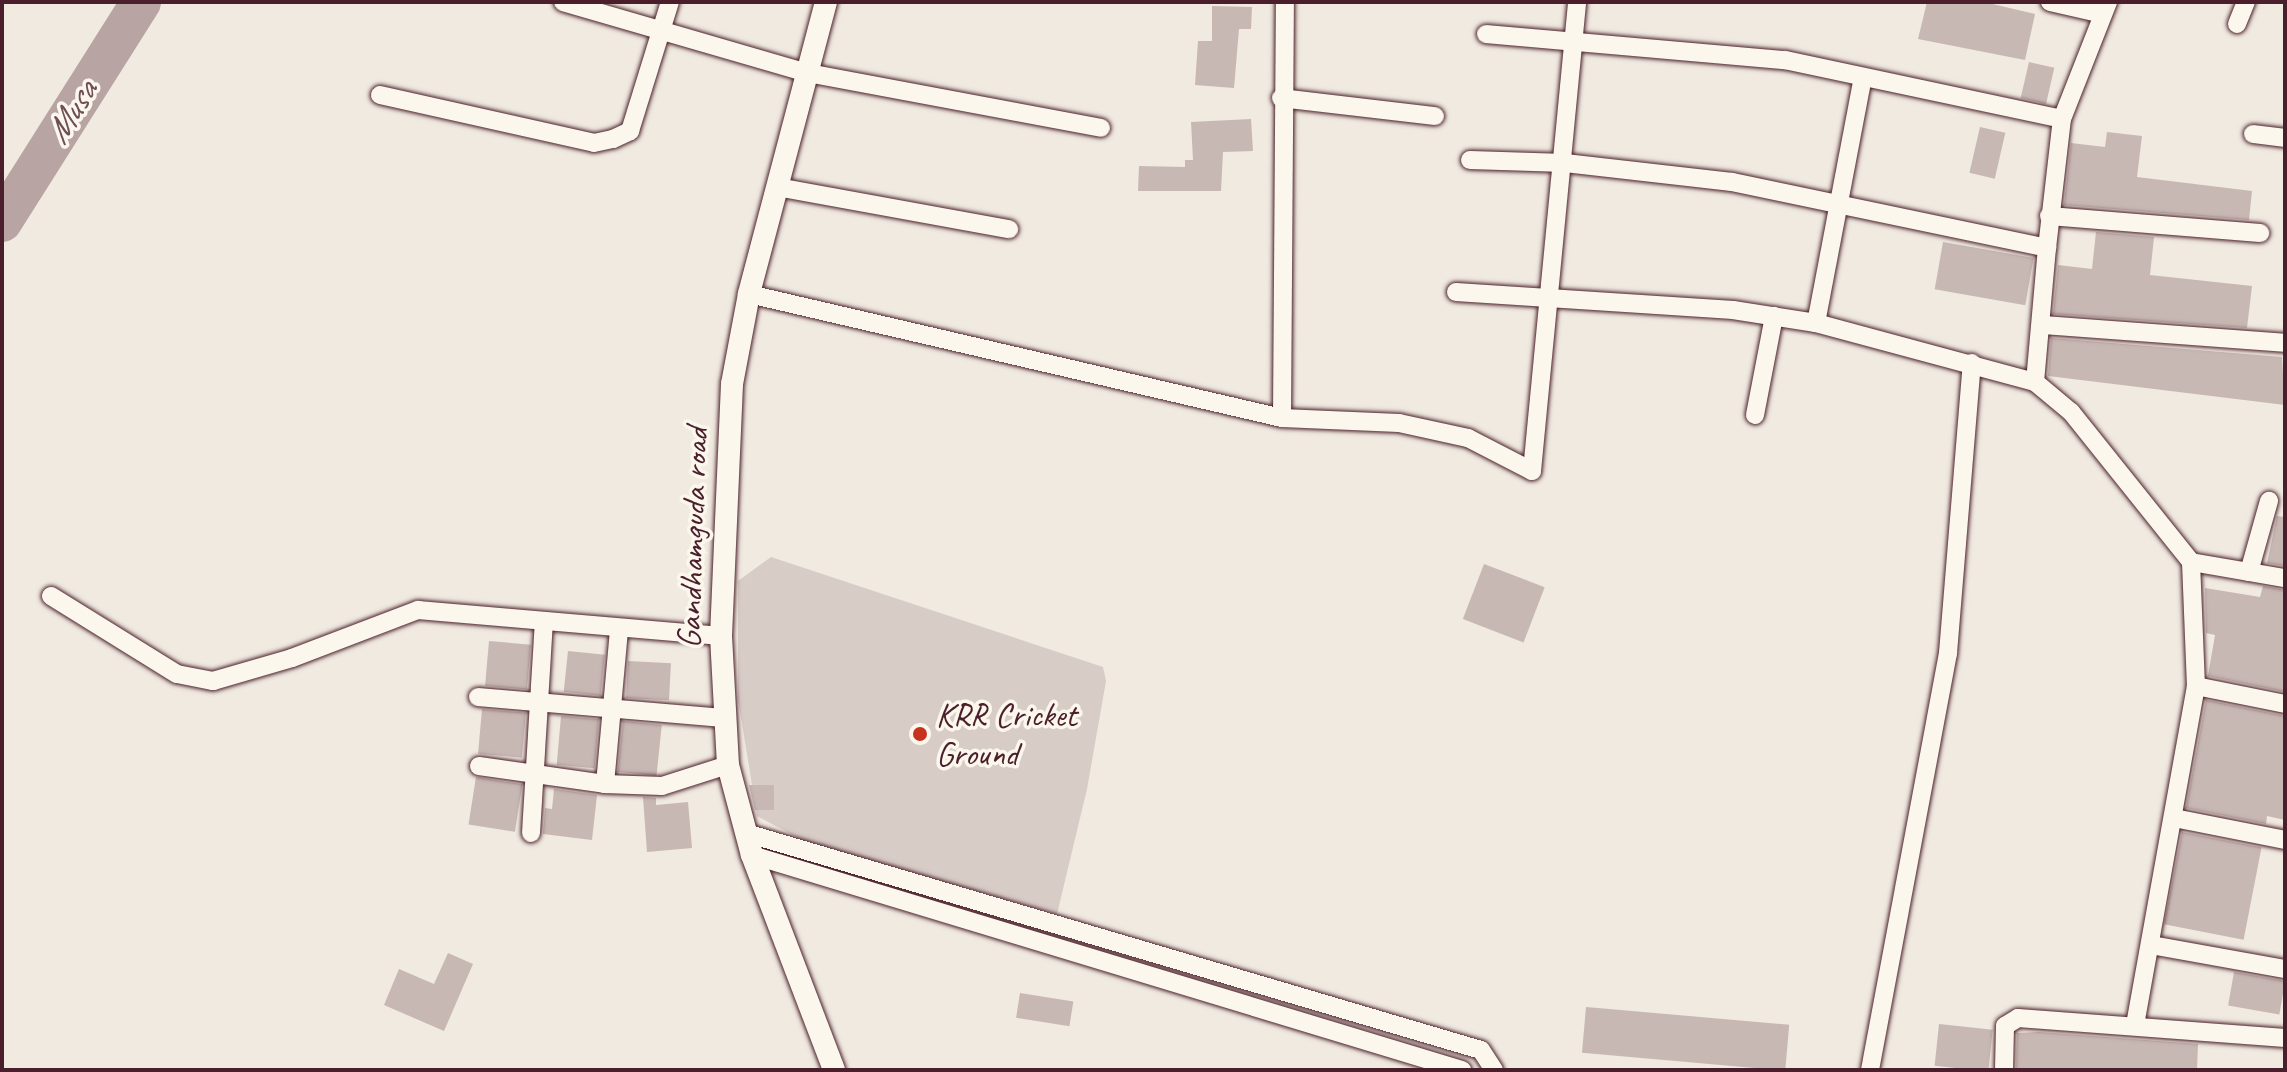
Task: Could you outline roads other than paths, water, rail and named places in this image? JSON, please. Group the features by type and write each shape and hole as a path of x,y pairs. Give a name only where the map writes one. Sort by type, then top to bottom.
{"street":[{"path":"563,2 808,73 1101,128"},
{"path":"380,95 594,143 630,131 665,31 670,2"},
{"name":"Gandhamguda road","path":"826,2 749,294 732,384 721,636 723,718 728,765 752,855 834,1070"},
{"path":"1282,418 1281,98 1285,2"},
{"path":"749,294 1282,418 1399,423 1468,438 1532,471 1565,163 1577,2"},
{"path":"2035,382 2049,216 2062,119 2106,8 2050,2"},
{"path":"2237,24 2246,2"},
{"path":"1486,34 1785,60 2062,119"},
{"path":"1816,323 1863,77"},
{"path":"1281,98 1435,116"},
{"path":"2253,134 2285,138"},
{"path":"1470,160 1565,163 1732,182 2047,248"},
{"path":"777,187 1009,229"},
{"path":"2049,216 2260,233"},
{"path":"1456,292 1774,316 1816,323 2035,382 2094,437 2191,562 2196,686 2135,1024"},
{"path":"1755,415 1774,316"},
{"path":"2042,325 2285,343"},
{"path":"1870,1070 1948,653 1972,363"},
{"path":"2249,572 2269,501"},
{"path":"2191,562 2285,578"},
{"path":"51,596 177,674 213,681 292,658 418,610 445,609 544,623 721,636"},
{"path":"531,833 544,623"},
{"path":"605,784 619,630"},
{"path":"2196,686 2285,704"},
{"path":"478,697 540,705 723,718"},
{"path":"479,766 605,784 662,786 728,765"},
{"path":"2174,818 2285,840"},
{"path":"746,833 1085,932 1287,1015 1462,1070"},
{"path":"752,855 1079,952 1296,995 1481,1050 1494,1070"},
{"path":"1079,952 1085,932"},
{"path":"2151,945 2285,969"},
{"path":"1287,1015 1296,995"},
{"path":"2004,1070 2005,1026 2018,1018 2135,1024 2285,1038"}],"waterway":[{"name":"Musa","path":"2,222 141,2"}],"place":[{"name":"KRR Cricket Ground","path":"920,734"}]}
